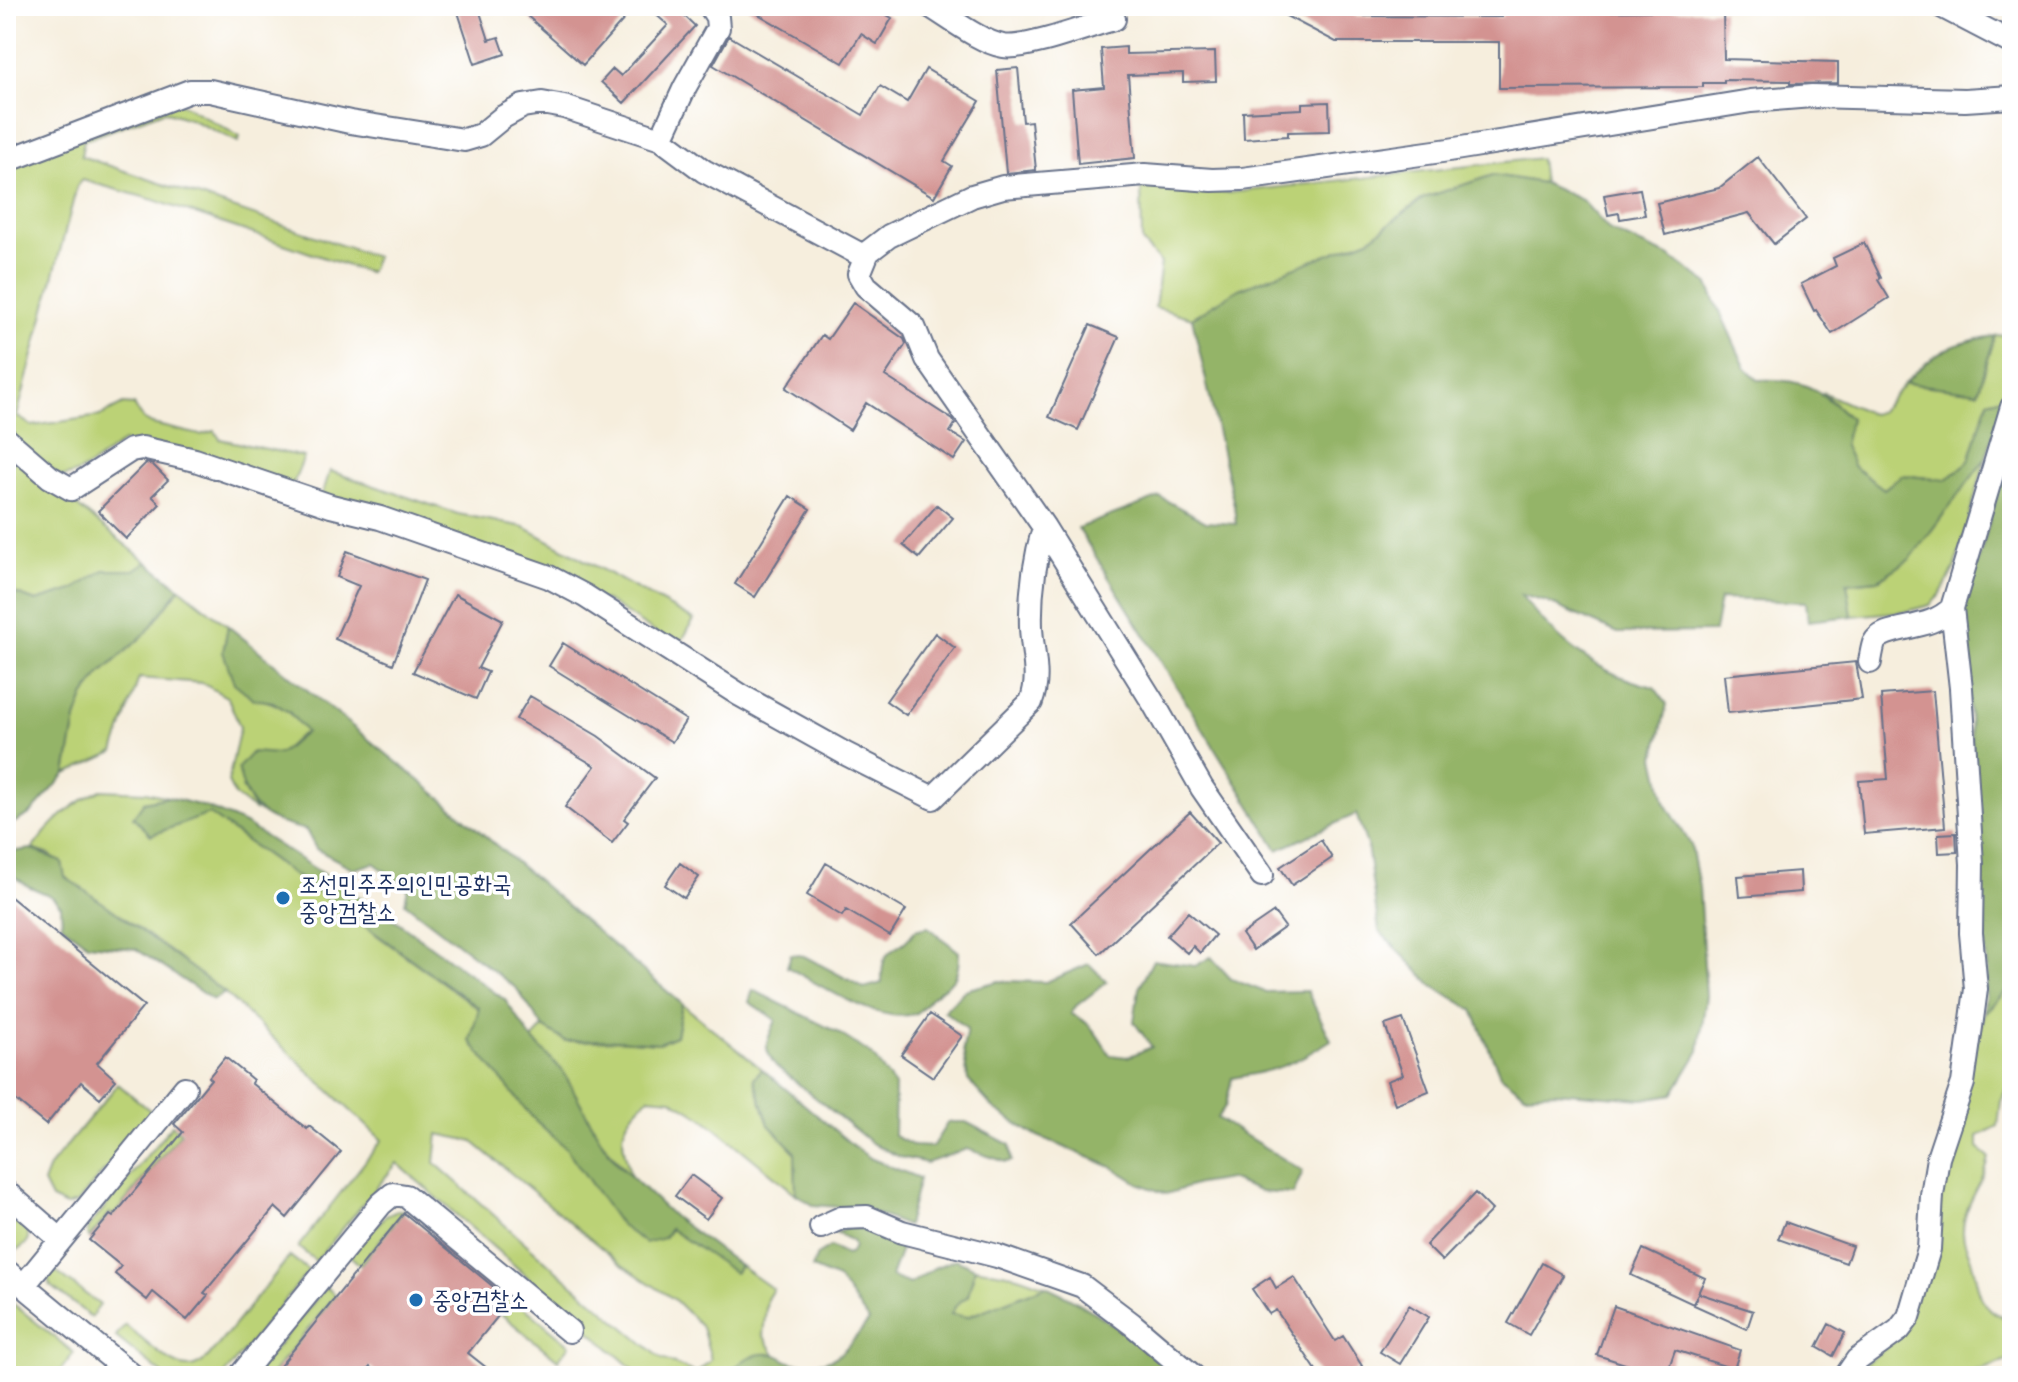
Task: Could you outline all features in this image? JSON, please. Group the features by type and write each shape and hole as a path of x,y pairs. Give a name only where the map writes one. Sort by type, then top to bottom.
{"street":[{"path":"661,139 685,87 718,28 717,17 710,6"},
{"path":"930,6 991,42 1005,46 1024,44 1114,19"},
{"path":"1941,6 2012,43"},
{"path":"6,161 190,91 210,91 350,122 464,140 481,135 523,106 542,103 624,125 661,139 704,171 865,257"},
{"path":"1262,875 1202,788 1154,704 1044,527 927,359 914,327 866,286 859,274 865,257 889,236 972,196 1003,187 1145,175 1242,179 1449,150 1751,101 1812,96 1965,100 2012,97"},
{"path":"1846,1376 1857,1360 1899,1330 1909,1317 1929,1249 1938,1158 1963,1083 1976,989 1961,688 1952,608 2012,407"},
{"path":"6,439 50,477 71,489 131,450 142,448 195,460 536,571 585,596 740,695 933,798 1031,702 1037,674 1031,627 1038,549 1044,527"},
{"path":"1870,662 1875,641 1887,632 1926,625 1943,618 1952,608"},
{"path":"133,1376 15,1278 60,1239 185,1088"},
{"path":"6,1192 60,1239"},
{"path":"240,1376 381,1204 393,1194 406,1196 569,1331"},
{"path":"821,1227 841,1218 867,1217 902,1232 997,1256 1082,1286 1193,1376"}],"green space":[{"path":"172,98 240,137 238,142 192,120 164,111 84,140 81,156 376,257 369,273 154,200 82,180 77,186 17,416 32,426 100,416 123,404 134,405 143,419 152,424 200,435 215,431 220,439 304,457 291,489 124,442 87,468 61,477 6,433 6,165"},
{"path":"1540,158 1543,183 1493,175 1425,198 1369,239 1239,289 1192,318 1155,307 1161,263 1142,242 1141,185 1228,193"},
{"path":"1493,175 1543,183 1582,200 1610,231 1668,256 1707,283 1745,367 1758,380 1787,381 1809,387 1839,408 1850,418 1844,446 1854,467 1884,489 1902,475 1947,480 1969,461 1988,401 2005,396 1986,458 1910,559 1878,580 1847,583 1852,616 1808,621 1806,602 1720,599 1714,632 1618,633 1547,602 1521,595 1563,641 1579,653 1614,674 1654,687 1667,704 1655,757 1665,802 1691,845 1699,887 1706,996 1699,1051 1673,1094 1643,1099 1555,1092 1525,1094 1500,1075 1473,1010 1433,986 1379,931 1367,845 1356,814 1278,850 1078,528 1160,497 1206,522 1236,524 1192,318 1239,289 1369,239 1424,198"},
{"path":"2012,333 2012,375 2005,396 1988,401 1969,461 1947,480 1902,475 1884,489 1854,468 1844,446 1850,418 1822,392 1871,414 1880,412 1905,383 1978,392 1995,336"},
{"path":"1995,336 1978,392 1905,383 1945,350"},
{"path":"2012,441 2012,986 1984,1013 1987,971 1963,615"},
{"path":"1986,458 1955,567 1940,595 1930,605 1908,611 1852,616 1847,583 1878,580 1910,559"},
{"path":"18,459 147,562 135,570 104,570 73,590 36,601 6,590 6,469"},
{"path":"330,471 458,514 524,527 694,620 678,647 608,602 321,498"},
{"path":"147,562 180,588 146,633 99,675 84,697 76,719 66,774 30,814 6,827 6,590 36,601 73,590 104,570 134,570"},
{"path":"180,588 228,626 223,652 254,698 284,709 306,732 242,788 256,811 235,796 228,782 240,727 228,698 202,683 139,678 114,752 66,774 76,719 84,697 99,675 146,633"},
{"path":"228,626 435,793 682,1004 676,1036 659,1043 566,1041 543,1027 517,989 405,903 408,888 374,863 354,869 316,849 306,830 279,823 260,812 247,795 238,768 252,752 279,754 306,732 290,713 273,702 254,699 234,683 223,652"},
{"path":"101,790 146,792 168,797 144,802 151,835 209,814 479,1009 470,1041 533,1118 566,1148 591,1182 664,1238 670,1229 736,1272 740,1266 773,1289 767,1299 763,1335 775,1354 759,1355 735,1367 732,1376 641,1376 397,1163 316,1261 298,1247 382,1140 225,993 64,877 51,855 32,849 62,815","holes":["438,1134 472,1141 622,1265 675,1300 702,1327 711,1360 696,1373 662,1359 435,1163"]},
{"path":"168,797 206,807 245,824 398,922 505,1000 532,1039 563,1071 600,1139 619,1165 674,1217 740,1266 735,1273 670,1229 664,1238 645,1243 620,1225 566,1148 533,1118 470,1041 479,1008 209,814 151,835 133,817 144,802"},
{"path":"32,849 62,862 65,877 225,993 213,1000 136,949 88,944 62,925 61,906 51,896 28,886 6,871 6,856 10,852"},
{"path":"928,927 959,952 958,969 949,983 914,1014 883,1014 866,1008 787,967 791,954 804,956 864,988 882,983 887,955 915,930"},
{"path":"1211,957 1231,979 1265,992 1307,991 1331,1040 1284,1065 1232,1078 1226,1105 1217,1118 1303,1171 1293,1194 1261,1192 1229,1179 1166,1194 1138,1183 1112,1167 1033,1134 994,1109 968,1080 963,1049 967,1029 944,1011 965,990 999,981 1046,982 1089,964 1107,982 1076,1006 1071,1014 1089,1026 1110,1055 1127,1057 1152,1047 1134,1022 1139,988 1153,960 1195,966"},
{"path":"2012,986 2012,1076 2001,1101 1998,1126 1978,1136 1978,1148 1989,1157 1966,1212 1963,1231 1980,1296 1990,1310 2012,1320 2012,1359 1955,1375 1898,1375 1859,1368 1898,1338 1984,1013"},
{"path":"753,990 837,1032 871,1054 895,1086 894,1136 914,1146 932,1147 948,1122 966,1122 1010,1145 1012,1161 1006,1162 967,1149 927,1163 900,1157 873,1144 776,1066 768,1053 767,1044 776,1020 749,1002"},
{"path":"682,1004 762,1069 754,1078 769,1125 795,1152 796,1194 703,1118 671,1099 649,1097 626,1125 623,1142 631,1177 600,1139 563,1071 532,1039 543,1027 566,1041 659,1043 676,1036"},
{"path":"762,1069 857,1149 872,1159 919,1178 907,1226 865,1209 813,1205 796,1194 795,1152 769,1125 754,1078"},
{"path":"118,1084 153,1113 77,1203 66,1206 51,1199 43,1183 49,1167"},
{"path":"172,1125 181,1133 113,1216 110,1213 89,1238 87,1229"},
{"path":"404,1211 360,1265 350,1256 384,1217"},
{"path":"18,1218 28,1227 28,1241 12,1251 6,1249 6,1222 12,1226"},
{"path":"848,1228 861,1228 903,1244 891,1277 910,1284 934,1268 956,1259 975,1268 968,1296 957,1304 951,1314 967,1317 1046,1286 1114,1326 1176,1376 732,1376 743,1361 760,1354 773,1354 800,1364 834,1358 844,1351 869,1321 838,1279 812,1268 817,1255 830,1247 846,1255 851,1253 854,1246 852,1241 836,1233"},
{"path":"290,1256 309,1271 223,1376 165,1376 116,1337 125,1325 174,1363 190,1367 197,1365 207,1359"},
{"path":"975,1268 1018,1276 1046,1286 967,1317 950,1314 968,1296"},
{"path":"55,1271 100,1305 91,1317 50,1285 47,1276"},
{"path":"326,1287 336,1295 270,1376 253,1376"},
{"path":"508,1294 570,1345 558,1360 495,1309"},
{"path":"6,1298 74,1353 56,1376 6,1376"}],"building":[{"path":"456,6 478,6 489,40 499,37 505,54 475,64"},
{"path":"516,6 636,6 583,65"},
{"path":"646,6 674,6 695,26 624,103 601,82 613,69 621,76 668,25"},
{"path":"744,6 871,6 892,18 877,44 861,34 843,63"},
{"path":"1267,6 1336,6 1356,16 1502,17 1502,13 1723,10 1724,59 1838,62 1838,83 1724,80 1724,83 1703,83 1703,87 1499,88 1499,42 1336,42"},
{"path":"729,36 863,115 880,86 907,102 926,69 980,101 944,161 952,166 934,197 713,65"},
{"path":"1126,47 1126,54 1215,52 1216,81 1183,82 1183,73 1128,75 1135,158 1078,164 1072,90 1104,87 1101,49"},
{"path":"1018,68 1023,122 1031,121 1036,170 1006,173 997,70"},
{"path":"1329,102 1330,131 1288,132 1288,136 1244,139 1243,112 1302,109 1302,103"},
{"path":"1758,157 1806,219 1774,244 1749,213 1665,235 1657,203 1719,188"},
{"path":"1640,189 1645,215 1620,219 1619,213 1608,215 1604,195"},
{"path":"1864,243 1881,278 1878,280 1889,298 1832,334 1814,311 1801,284 1836,266 1833,258"},
{"path":"853,303 904,339 906,344 885,376 953,420 955,424 950,432 966,442 954,460 866,403 850,430 786,388 822,335 828,339"},
{"path":"1090,325 1119,337 1078,430 1049,417"},
{"path":"146,463 153,465 168,480 152,496 160,504 126,539 98,511"},
{"path":"790,496 810,509 755,597 735,584"},
{"path":"937,505 953,518 919,558 903,545"},
{"path":"347,551 425,580 393,664 335,639 359,586 337,577"},
{"path":"455,594 503,620 478,668 488,672 476,699 413,672"},
{"path":"935,633 955,648 906,715 886,701"},
{"path":"563,643 686,720 672,742 549,666"},
{"path":"1856,662 1862,699 1728,713 1724,675"},
{"path":"1933,691 1945,827 1864,834 1859,781 1888,779 1881,695"},
{"path":"530,696 598,736 655,778 624,819 628,822 612,843 565,807 595,766 516,719"},
{"path":"1190,812 1218,843 1099,954 1071,923"},
{"path":"1956,833 1957,852 1939,853 1938,834"},
{"path":"1321,840 1332,858 1292,885 1280,867"},
{"path":"680,863 699,877 684,898 665,885"},
{"path":"826,863 906,910 890,936 846,910 842,916 807,895"},
{"path":"1800,871 1801,892 1740,897 1738,876"},
{"path":"6,893 144,1006 97,1063 116,1080 100,1098 81,1082 46,1125 6,1092"},
{"path":"1188,912 1215,935 1200,953 1193,946 1187,953 1167,936"},
{"path":"1274,912 1285,927 1253,950 1242,934"},
{"path":"930,1014 962,1036 933,1077 901,1055"},
{"path":"1403,1019 1429,1091 1395,1104 1387,1081 1403,1075 1385,1025"},
{"path":"225,1057 307,1129 309,1126 341,1152 287,1218 275,1207 204,1293 208,1295 187,1320 153,1292 147,1300 115,1274 121,1266 89,1240 110,1215 113,1217 183,1132 174,1124"},
{"path":"691,1175 722,1198 706,1219 675,1196"},
{"path":"1475,1193 1492,1210 1442,1261 1426,1245"},
{"name":"중앙검찰소","path":"404,1213 502,1294 490,1309 499,1315 468,1353 497,1376 381,1376 370,1367 363,1376 272,1376"},
{"path":"1785,1222 1852,1246 1846,1263 1778,1239"},
{"path":"1643,1249 1705,1278 1693,1304 1631,1275"},
{"path":"1542,1263 1563,1275 1529,1335 1508,1323"},
{"path":"1270,1277 1276,1288 1294,1277 1335,1341 1343,1336 1362,1366 1346,1376 1320,1376 1276,1310 1269,1314 1252,1289"},
{"path":"1698,1293 1753,1311 1747,1329 1694,1305"},
{"path":"1409,1305 1429,1317 1400,1364 1380,1352"},
{"path":"1614,1306 1740,1350 1734,1369 1675,1350 1666,1376 1663,1376 1597,1355"},
{"path":"1829,1324 1845,1333 1833,1356 1817,1347"}],"place":[{"name":"조선민주주의인민공화국 중앙검찰소","path":"283,898"},
{"name":"중앙검찰소","path":"416,1300"}]}
